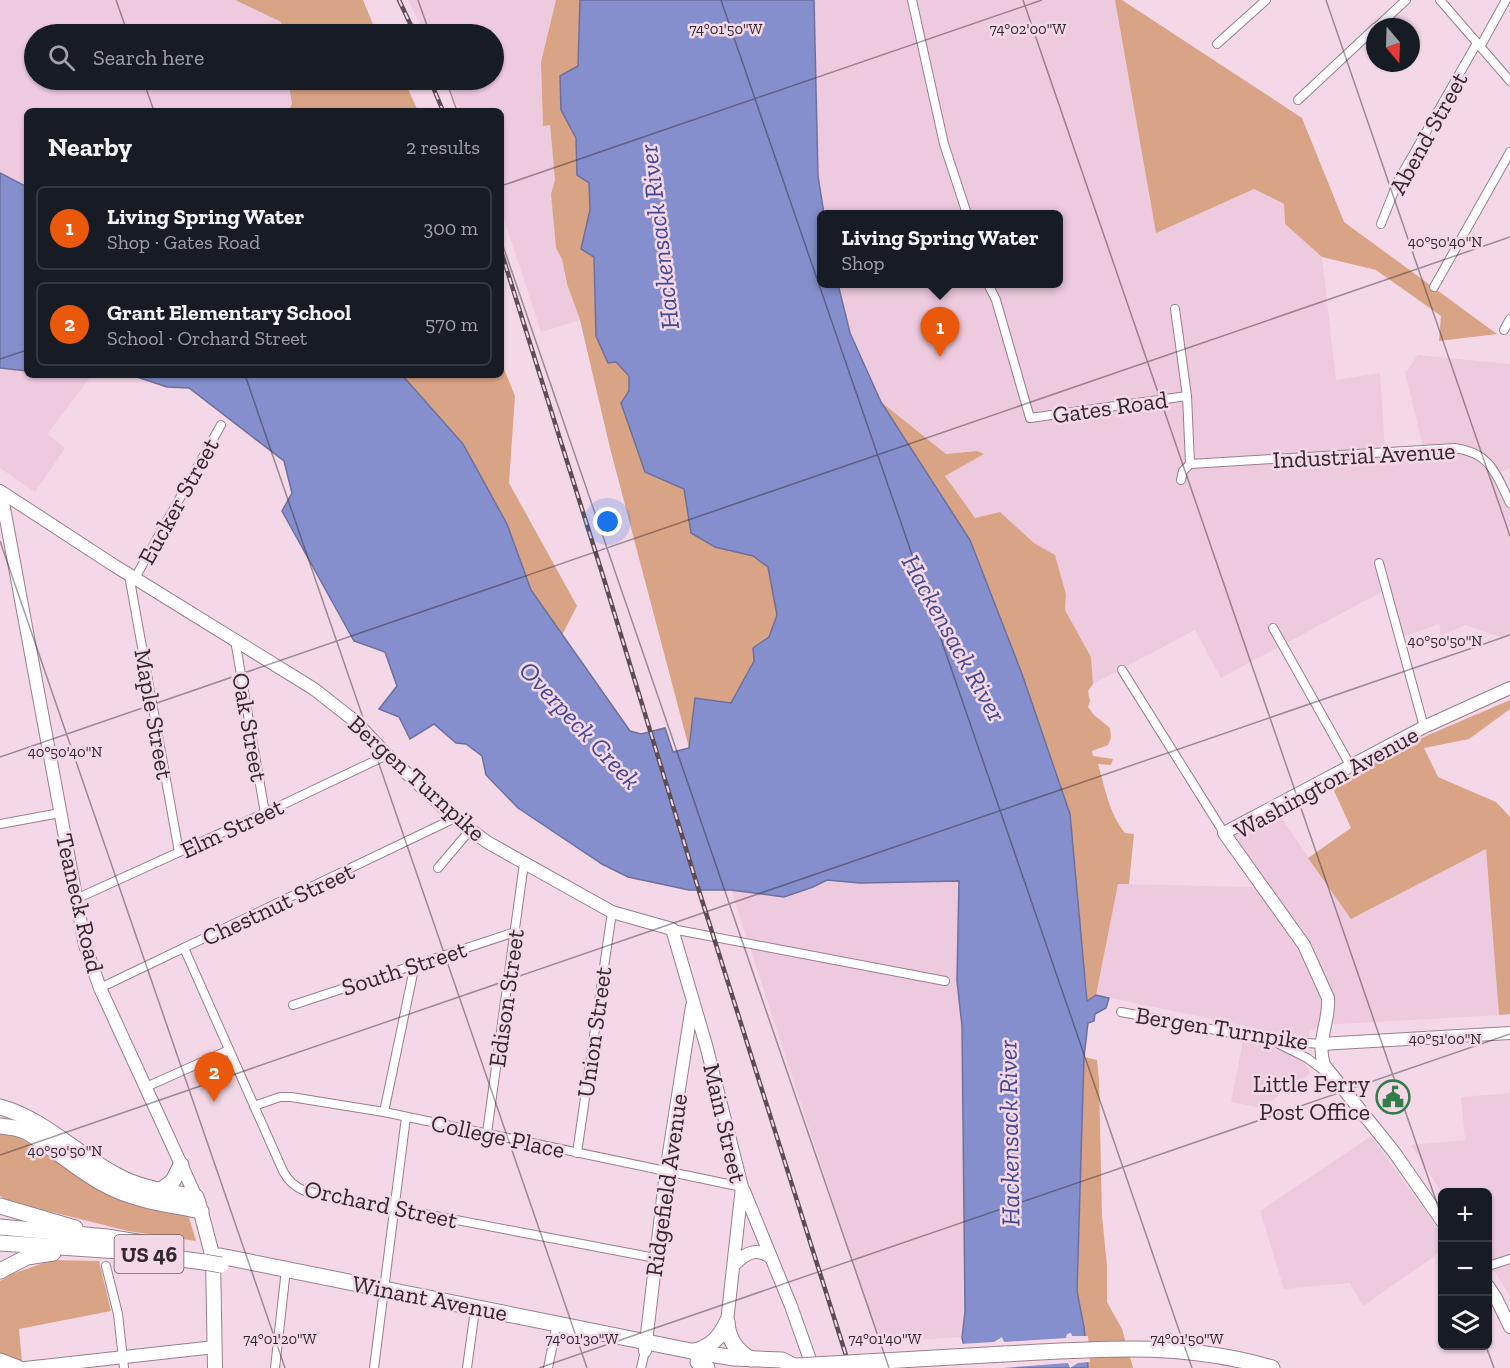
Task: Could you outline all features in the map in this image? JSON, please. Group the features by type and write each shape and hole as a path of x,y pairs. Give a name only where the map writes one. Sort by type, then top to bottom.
{"highway":[{"path":"0,1107 31,1120 122,1179 199,1204"},
{"path":"0,1126 27,1132 93,1177 117,1190 143,1199 199,1204"},
{"path":"161,1190 173,1181 181,1165"},
{"path":"0,1204 107,1238"},
{"name":"US 46","path":"0,1227 107,1238 281,1273"},
{"name":"US 46","path":"0,1242 203,1258"},
{"path":"0,1271 14,1262 31,1256 95,1249"},
{"name":"Winant Avenue","path":"281,1273 645,1347 734,1368"},
{"name":"Winant Avenue","path":"384,1293 474,1317 645,1347"},
{"path":"727,1322 732,1341 742,1354 751,1359"},
{"path":"698,1360 720,1335 727,1322"},
{"name":"Winant Avenue","path":"698,1360 782,1360 793,1366 1135,1347 1194,1351 1272,1368"},
{"path":"0,1361 18,1368"}],"main road":[{"name":"Teaneck Road","path":"199,1204 213,1258 215,1368"}],"street":[{"path":"912,0 944,144 966,210"},
{"path":"1217,44 1266,0"},
{"path":"1387,18 1406,0"},
{"path":"1440,0 1510,81"},
{"name":"Abend Street","path":"1381,224 1398,181 1506,0"},
{"path":"1298,100 1366,37"},
{"path":"1434,287 1510,153"},
{"name":"Gates Road","path":"990,288 996,300 1030,418 1187,396"},
{"path":"1175,309 1187,396 1190,464 1183,471 1181,480"},
{"path":"1504,330 1510,319"},
{"name":"Eucker Street","path":"132,577 221,424"},
{"name":"Industrial Avenue","path":"1190,464 1455,448 1475,453 1485,459 1498,475 1510,503"},
{"name":"Bergen Turnpike","path":"1,491 132,577 333,703 356,722 387,755 455,818 487,842 612,912 672,929 945,981"},
{"name":"Teaneck Road","path":"1,491 85,945 100,988 199,1204"},
{"path":"1379,563 1424,727"},
{"name":"Maple Street","path":"132,577 179,852"},
{"path":"1273,628 1350,765"},
{"name":"Oak Street","path":"235,640 265,813"},
{"path":"1122,670 1224,833"},
{"name":"Washington Avenue","path":"1321,1044 1329,1006 1328,998 1304,945 1224,833 1424,727 1510,688"},
{"name":"Elm Street","path":"76,899 387,755"},
{"path":"0,824 60,813"},
{"name":"Chestnut Street","path":"100,988 455,818"},
{"path":"438,868 471,829"},
{"name":"Edison Street","path":"487,1133 524,863"},
{"name":"Union Street","path":"577,1152 612,912"},
{"name":"Main Street","path":"672,929 706,1045 742,1187 727,1322"},
{"name":"South Street","path":"293,1005 515,932"},
{"name":"Orchard Street","path":"184,948 285,1176 298,1188 395,1209 655,1258"},
{"path":"384,1112 415,964"},
{"name":"Ridgefield Avenue","path":"641,1368 666,1172 693,1002"},
{"name":"Bergen Turnpike","path":"1121,1012 1268,1040 1321,1044 1324,1065 1394,1152 1438,1214"},
{"path":"1321,1044 1510,1033"},
{"path":"1268,1040 1306,1057 1335,1080"},
{"path":"685,1054 692,1048 706,1045"},
{"path":"146,1087 229,1050"},
{"name":"College Place","path":"254,1106 280,1097 291,1097 384,1112 742,1187"},
{"path":"374,1368 406,1117"},
{"path":"742,1187 791,1306 813,1368"},
{"path":"735,1264 745,1254 754,1252 762,1252 770,1257"},
{"path":"1492,1265 1510,1259"},
{"path":"106,1266 118,1314 124,1363"},
{"path":"274,1368 281,1273"},
{"path":"1492,1292 1510,1312"},
{"path":"1496,1298 1510,1327"},
{"path":"467,1368 474,1317"},
{"path":"548,1368 555,1333"},
{"path":"26,1368 114,1357 124,1363 215,1347"}],"shaded area":[{"path":"0,0 235,0 281,22 281,24 24,24 24,90 290,90 292,104 290,108 24,108 24,185 0,173"},
{"path":"235,0 363,0 373,24 281,24"},
{"path":"408,0 556,0 541,62 543,125 550,124 555,180 551,194 556,247 562,259 567,284 580,320 541,332 504,219 504,108 459,108 451,90 504,90 504,24 420,24"},
{"path":"556,0 580,0 578,66 561,110 576,138 577,175 589,183 590,210 581,249 594,257 596,336 629,376 629,391 645,472 684,489 715,547 753,556 768,567 777,615 769,637 753,648 754,661 731,703 695,699 689,748 610,448 580,320 567,284 562,259 556,248 551,194 555,180 550,125 543,126 541,62"},
{"path":"814,0 1115,0 1156,232 1254,189 1284,205 1285,224 1322,257 1336,380 1380,373 1385,449 1423,446 1405,373 1418,355 1510,364 1510,468 1498,473 1510,495 1510,634 1502,638 1466,625 1441,635 1439,624 1397,639 1383,591 1221,678 1195,630 1093,684 1091,657 1065,610 1066,594 1055,555 1034,543 1000,512 975,519 945,475 983,454 977,451 946,454 881,402 850,333 839,288 1063,288 1063,210 823,210 818,176"},
{"path":"1115,0 1122,0 1302,118 1344,222 1497,334 1439,341 1441,316 1376,270 1322,257 1285,224 1284,204 1254,189 1156,233"},
{"path":"290,90 409,90 417,108 290,108 292,104"},
{"path":"0,368 24,371 24,378 90,378 47,434 65,448 35,492 0,468"},
{"path":"504,369 515,396 509,483 577,606 562,635 531,590 507,524 463,444 405,378 504,378"},
{"path":"881,402 946,454 977,451 984,454 945,476 975,518 1000,512 1034,543 1055,555 1066,594 1065,610 1091,657 1093,684 1088,691 1090,701 1088,707 1110,728 1111,738 1108,745 1092,751 1093,756 1113,759 1111,765 1098,764 1105,791 1111,809 1125,833 1134,834 1129,884 1118,884 1096,995 1087,1002 1086,980 922,468"},
{"path":"1510,700 1510,709 1469,739 1424,748 1438,777 1496,802 1510,817 1510,1014 1499,1015 1486,849 1351,919 1308,858 1351,828 1331,784 1426,736"},
{"path":"1278,813 1351,919 1486,849 1499,1015 1323,1025 1311,1030 1306,1041 1306,1066 1311,1073 1261,1108 1231,1102 1246,1026 1096,995 1118,884 1256,887 1265,880 1234,836"},
{"path":"827,880 860,883 959,881 957,981 962,1026 964,1337 879,1342 731,890 784,897"},
{"path":"1084,1057 1097,1060 1099,1080 1102,1216 1107,1266 1107,1302 1122,1329 1133,1368 1088,1368 1084,1327 1077,1291"},
{"path":"1510,1093 1510,1296 1492,1267 1492,1188 1439,1188 1411,1145 1465,1140 1461,1097"},
{"path":"0,1132 14,1135 38,1148 188,1214 196,1241 128,1231 12,1202 0,1196"},
{"path":"1371,1136 1438,1228 1438,1254 1363,1306 1350,1283 1284,1289 1260,1211"},
{"path":"52,1260 99,1261 111,1311 19,1329 22,1362 6,1359 0,1354 0,1281 12,1274"}],"water":[{"path":"580,0 814,0 818,176 823,210 817,210 817,288 839,288 850,333 881,402 970,540 1022,674 1070,814 1087,1001 1096,995 1109,998 1106,1008 1095,1014 1094,1021 1088,1023 1084,1057 1077,1291 1084,1327 1088,1368 969,1368 962,1338 965,1312 962,1026 957,981 959,881 860,883 827,880 784,897 731,890 689,890 628,877 602,864 518,808 486,775 482,756 466,744 456,743 434,724 410,739 399,717 379,709 397,686 385,652 354,641 282,511 292,493 284,461 189,388 167,387 140,378 405,378 463,444 507,524 531,590 630,731 641,734 665,728 673,752 689,748 695,698 731,703 754,661 753,648 769,637 777,615 768,567 753,556 715,547 691,533 684,489 645,472 621,403 629,391 629,376 616,362 608,363 596,336 594,257 581,249 590,210 589,183 577,175 576,138 561,110 560,76 578,66"},
{"path":"0,173 24,185 24,371 0,368"}],"pier":[{"path":"1071,1333 1072,1336 1088,1336 1090,1362 1078,1363 1070,1368 1068,1363 1004,1368 966,1368 960,1344 994,1342 1002,1337 1004,1342 1066,1338 1067,1334"}],"railway":[{"path":"399,0 410,24"},
{"path":"434,90 442,108"},
{"path":"504,261 694,875 850,1368"}],"place":[{"name":"Living Spring Water","path":"940,357"},
{"name":"Little Ferry Post Office","path":"1393,1097"},
{"name":"Grant Elementary School","path":"214,1102"}],"water label":[{"name":"Hackensack River","path":"659,237"},
{"name":"Hackensack River","path":"954,638"},
{"name":"Overpeck Creek","path":"580,725"},
{"name":"Hackensack River","path":"1009,1133"}]}
